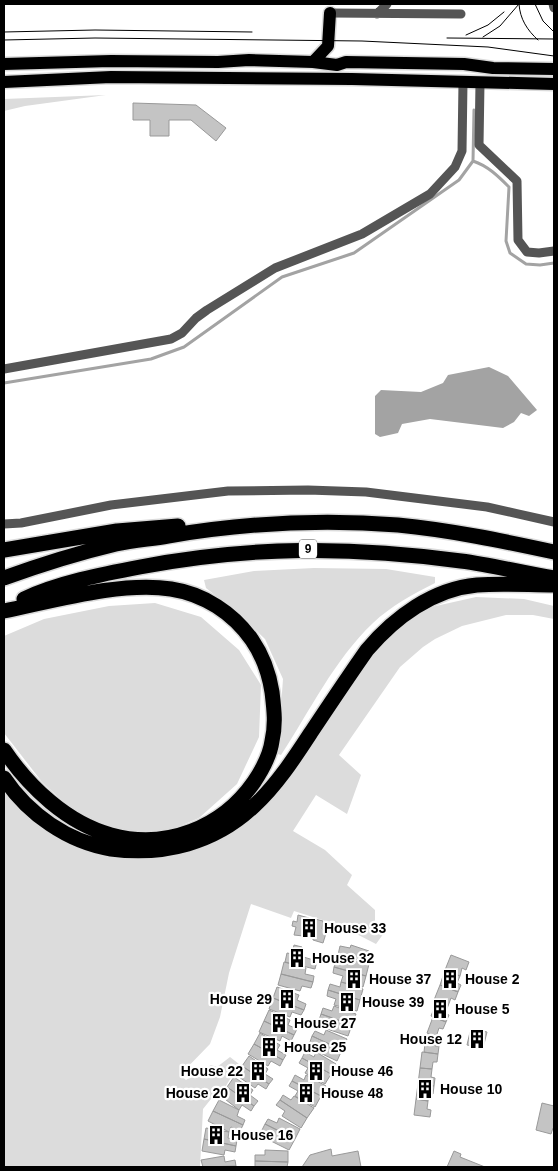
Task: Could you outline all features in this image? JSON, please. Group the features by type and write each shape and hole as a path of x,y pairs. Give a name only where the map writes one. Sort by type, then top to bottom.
{"highway":[{"name":"9","path":"10,576 117,544 227,526 324,522 396,525 463,534 554,552"},
{"path":"4,550 149,527 227,526"},
{"name":"9","path":"4,610 30,596 124,570 232,553 294,549 350,550 423,556 477,563 554,578"},
{"path":"4,778 11,790 30,810 52,826 76,839 103,847 130,851 157,851 184,846 210,836 234,823 255,806 300,748 367,650 402,615 431,598 462,588 478,585 554,586"},
{"path":"4,610 95,592 130,588 170,588 188,592 228,613 243,628 253,642 269,676 275,722 266,761 240,800 212,822 181,835 162,838 134,839 111,835 74,818 40,792 4,750"}],"main road":[{"path":"310,62 328,46 330,13"},
{"path":"328,46 346,62"},
{"path":"4,64 249,60 337,65 346,62 464,64 493,68 554,69"},
{"path":"4,82 110,78 554,84"}],"street":[{"path":"377,14 387,4"},
{"path":"552,4 554,8"},
{"path":"330,13 461,14"},
{"path":"4,369 171,339 182,333 196,318 207,310 275,268 362,234 430,194 455,167 462,151 464,82"},
{"path":"480,83 479,145 517,181 518,240 527,252 539,254 554,251"},
{"path":"4,524 21,523 111,506 228,491 308,490 366,492 487,507 554,522"}],"shaded area":[{"path":"106,95 25,106 4,111 4,99"},
{"path":"489,367 508,376 537,410 529,416 521,413 514,422 503,428 430,419 402,424 398,433 380,437 375,434 375,396 381,390 421,392 443,383 448,375"},
{"path":"314,568 386,569 435,577 435,583 387,611 359,637 334,669 281,755 275,753 283,679 265,639 239,614 206,588 204,580 254,571"},
{"path":"476,597 524,599 554,606 554,619 533,615 506,615 462,626 435,639 400,667 339,755 361,775 347,814 316,795 293,831 325,850 352,875 347,885 375,910 375,927 384,933 376,944 341,926 294,911 291,918 251,904 229,973 220,1017 210,1044 180,1075 186,1080 211,1065 217,1067 230,1057 239,1064 220,1096 215,1094 203,1109 200,1167 4,1167 4,784 80,847 144,859 188,848 274,792 354,676 389,634 427,608"},
{"path":"155,603 201,617 239,650 261,685 259,737 237,784 199,818 161,834 119,830 77,814 42,782 4,733 4,636 44,619 109,606"}],"building":[{"path":"133,103 196,105 226,128 216,141 191,120 169,120 169,136 150,136 150,120 133,120"},
{"name":"House 33","path":"298,915 309,918 307,926 313,927 315,919 323,921 322,929 327,930 323,943 313,940 313,937 294,935 296,927 292,926 293,921 297,922"},
{"name":"House 32","path":"294,945 302,947 300,956 317,961 315,969 285,962 287,953 292,954"},
{"path":"351,945 369,951 367,962 338,955 340,946 350,948"},
{"path":"451,955 469,962 466,970 462,968 460,976 445,970"},
{"path":"347,959 369,964 366,976 334,967 336,961 345,964"},
{"path":"284,962 306,968 305,974 314,976 313,982 281,974"},
{"name":"House 37","path":"334,967 366,976 363,987 341,982 343,976 333,973"},
{"name":"House 2","path":"445,970 460,976 457,983 461,985 458,992 440,985"},
{"path":"281,974 313,982 311,988 302,986 300,991 278,985"},
{"path":"341,982 363,989 360,1000 328,990 330,984 340,987"},
{"path":"440,985 458,992 455,1000 451,998 448,1006 434,1000"},
{"name":"House 29","path":"277,987 299,995 297,1000 306,1004 304,1010 273,998"},
{"name":"House 39","path":"328,990 360,1000 357,1011 334,1005 336,999 327,996"},
{"path":"273,998 304,1010 301,1015 292,1012 290,1017 269,1009"},
{"name":"House 5","path":"437,1001 448,1006 445,1013 449,1015 446,1022 431,1016"},
{"path":"334,1006 356,1014 352,1025 321,1014 323,1008 332,1011"},
{"name":"House 27","path":"269,1010 290,1020 288,1025 297,1029 294,1035 264,1021"},
{"path":"321,1014 352,1025 348,1036 327,1029 328,1023 319,1020"},
{"path":"433,1017 446,1022 443,1029 439,1028 436,1037 427,1033"},
{"path":"264,1021 294,1035 291,1041 282,1036 280,1041 259,1032"},
{"path":"326,1030 347,1039 342,1050 312,1036 315,1031 324,1035"},
{"name":"House 12","path":"479,1030 487,1032 483,1048 467,1045 470,1032 478,1034"},
{"name":"House 25","path":"260,1033 280,1045 277,1050 286,1055 283,1060 254,1044"},
{"path":"426,1035 436,1037 435,1046 439,1046 438,1054 424,1052"},
{"path":"312,1036 342,1050 337,1061 316,1051 319,1046 310,1042"},
{"path":"254,1044 283,1060 280,1066 271,1061 268,1066 248,1054"},
{"path":"305,1052 314,1057 316,1052 336,1064 331,1074 302,1058"},
{"path":"422,1052 438,1054 437,1062 433,1062 432,1069 420,1068"},
{"name":"House 22","path":"249,1056 268,1069 265,1074 273,1079 269,1084 242,1066"},
{"name":"House 46","path":"302,1058 331,1074 325,1084 305,1073 308,1068 299,1063"},
{"path":"242,1066 269,1084 266,1089 258,1084 255,1088 236,1075"},
{"path":"420,1068 432,1069 431,1077 435,1078 434,1086 418,1084"},
{"path":"295,1075 304,1080 306,1075 326,1086 321,1096 292,1081"},
{"name":"House 20","path":"234,1077 253,1090 250,1095 258,1101 254,1106 227,1087"},
{"name":"House 48","path":"292,1081 321,1096 315,1107 295,1096 298,1091 289,1086"},
{"name":"House 10","path":"418,1084 434,1086 433,1094 429,1093 428,1101 416,1099"},
{"path":"227,1087 254,1106 251,1111 242,1105 239,1110 221,1096"},
{"path":"283,1095 291,1100 294,1096 314,1108 307,1118 280,1100"},
{"path":"416,1099 428,1101 427,1109 431,1110 430,1117 414,1115"},
{"path":"219,1100 239,1110 237,1116 245,1120 243,1125 213,1111"},
{"path":"280,1100 307,1118 301,1128 282,1116 285,1111 276,1105"},
{"path":"542,1103 554,1106 554,1128 551,1134 536,1130"},
{"path":"213,1111 243,1125 240,1131 231,1127 229,1132 208,1121"},
{"path":"279,1118 300,1129 295,1139 265,1124 268,1119 277,1123"},
{"path":"265,1124 295,1139 289,1150 269,1140 271,1134 262,1130"},
{"name":"House 16","path":"206,1128 229,1132 228,1138 237,1140 236,1146 204,1139"},
{"path":"204,1139 236,1146 235,1152 225,1150 224,1155 202,1151"},
{"path":"331,1149 332,1156 358,1151 361,1167 302,1167 310,1155"},
{"path":"265,1150 288,1151 288,1162 255,1161 255,1155 265,1155"},
{"path":"454,1151 461,1154 460,1157 485,1167 447,1167"},
{"path":"224,1156 225,1162 235,1160 236,1166 203,1167 201,1160"},
{"path":"255,1161 288,1162 287,1167 255,1167"}],"waterway":[{"path":"4,383 151,359 184,347 282,277 354,253 459,180 473,161 474,110"},
{"path":"473,161 497,175 509,187 506,241 510,253 526,264 554,263"}],"tram line":[{"path":"519,4 525,24 538,40"},
{"path":"483,37 500,26 519,4"},
{"path":"535,4 543,21 554,32"},
{"path":"466,35 488,25 504,12"},
{"path":"4,32 95,30 252,32"},
{"path":"4,40 95,38 362,41 488,47 554,56"},
{"path":"447,38 554,39"}],"place":[{"name":"House 33","path":"309,928"},
{"name":"House 32","path":"297,958"},
{"name":"House 37","path":"354,979"},
{"name":"House 2","path":"450,979"},
{"name":"House 29","path":"287,999"},
{"name":"House 39","path":"347,1002"},
{"name":"House 5","path":"440,1009"},
{"name":"House 27","path":"279,1023"},
{"name":"House 12","path":"477,1039"},
{"name":"House 25","path":"269,1047"},
{"name":"House 22","path":"258,1071"},
{"name":"House 46","path":"316,1071"},
{"name":"House 10","path":"425,1089"},
{"name":"House 20","path":"243,1093"},
{"name":"House 48","path":"306,1093"},
{"name":"House 16","path":"216,1135"}]}
